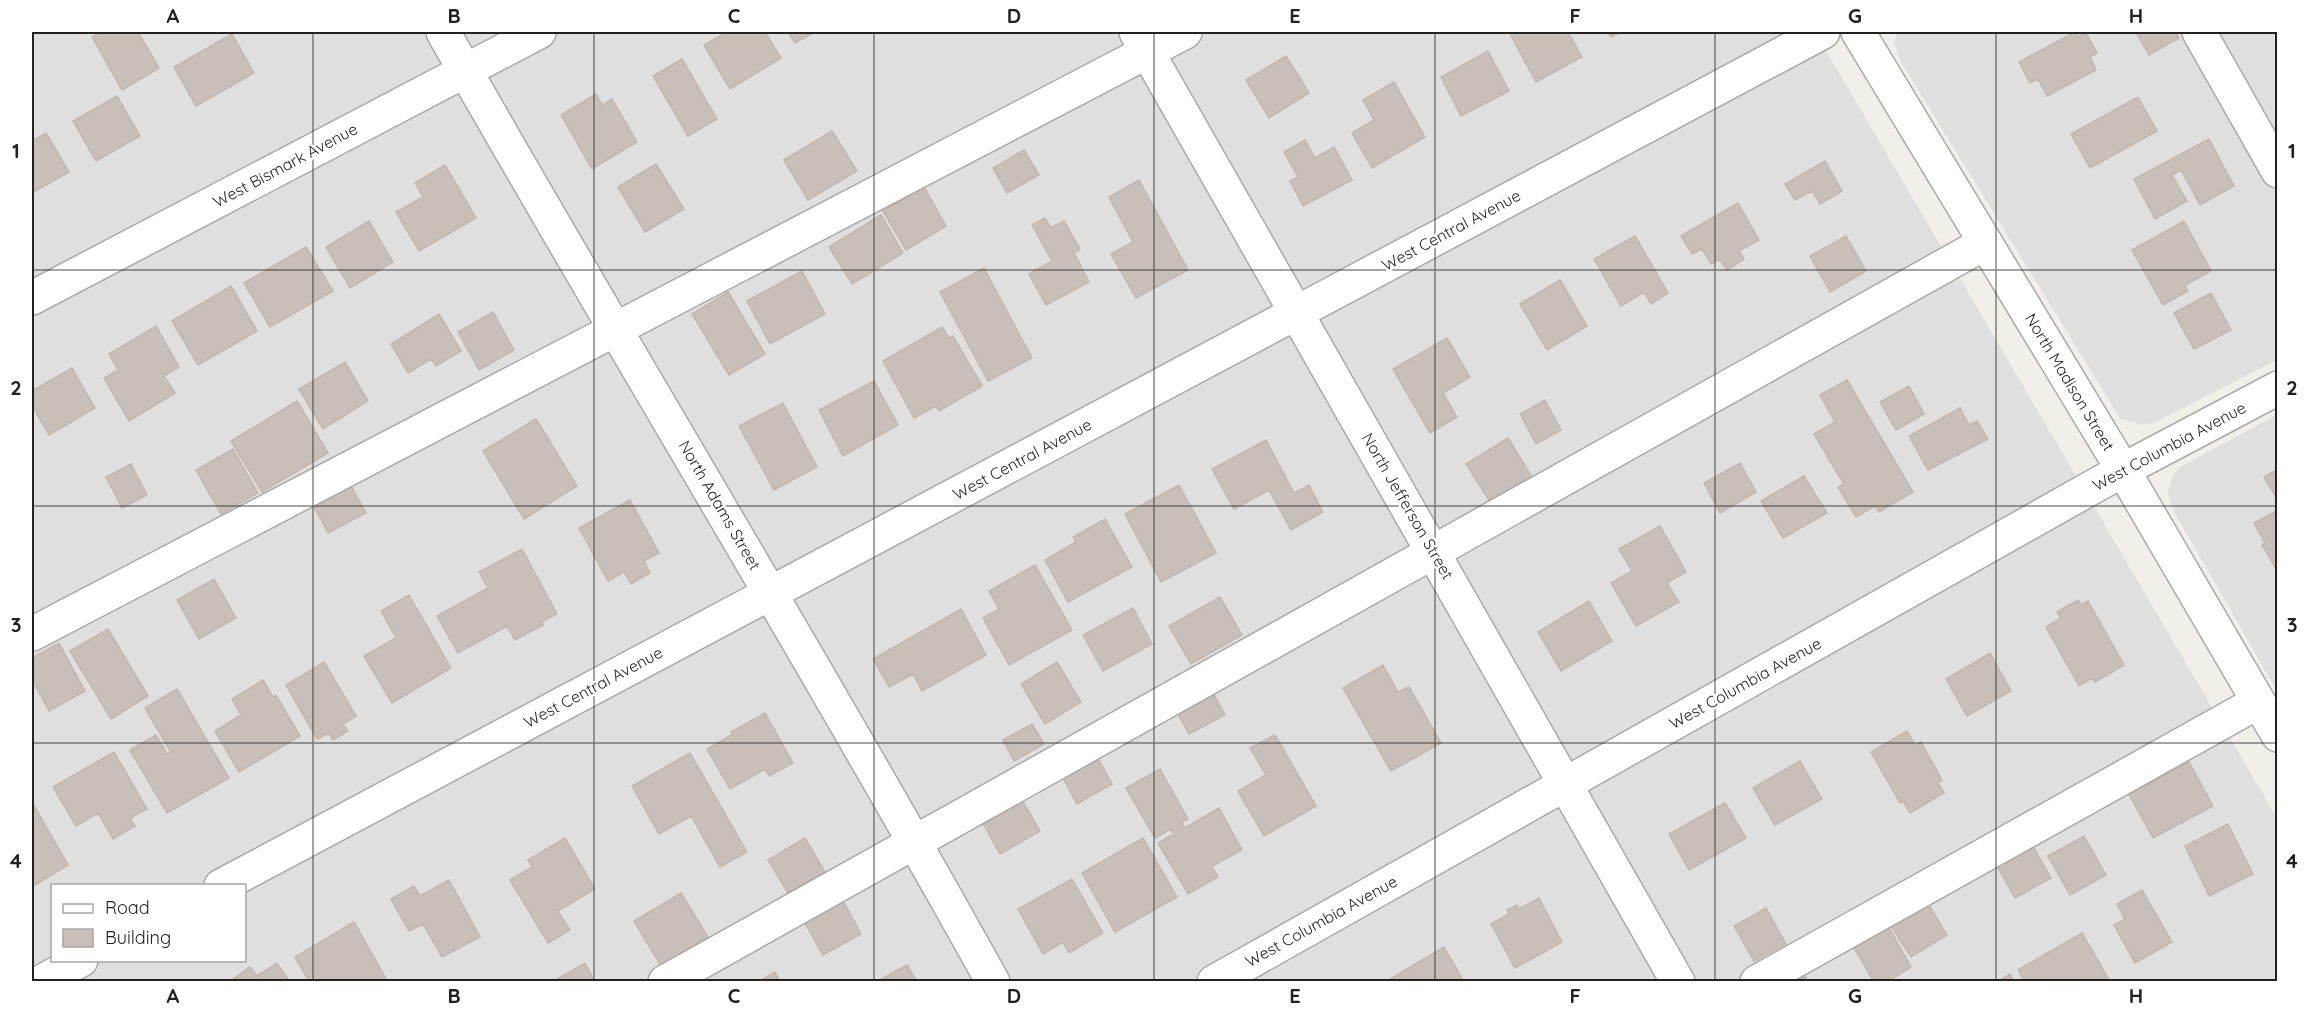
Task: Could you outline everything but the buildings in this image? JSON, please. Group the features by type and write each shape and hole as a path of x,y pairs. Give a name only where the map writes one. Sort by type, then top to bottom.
{"street":[{"name":"North Adams Street","path":"443,32 771,592 993,981"},
{"name":"West Bismark Avenue","path":"32,298 539,32"},
{"path":"32,634 616,327 1142,41 1185,32"},
{"name":"West Central Avenue","path":"223,884 1823,32"},
{"name":"North Madison Street","path":"1858,32 2123,470 2277,735"},
{"path":"2199,32 2277,171"},
{"name":"North Jefferson Street","path":"1142,41 1678,981"},
{"path":"665,981 1985,243"},
{"name":"West Columbia Avenue","path":"1214,981 2123,470 2277,388"},
{"path":"1756,981 2258,702"},
{"path":"41,981 77,962"}],"shaded area":[{"path":"32,32 1815,32 2277,818 2277,981 32,981"},
{"path":"1897,32 2277,32 2277,360 2154,423 2141,425 2120,418 1899,59 1894,42"},
{"path":"2277,415 2277,691 2173,510 2168,492 2171,480 2178,468"}]}
